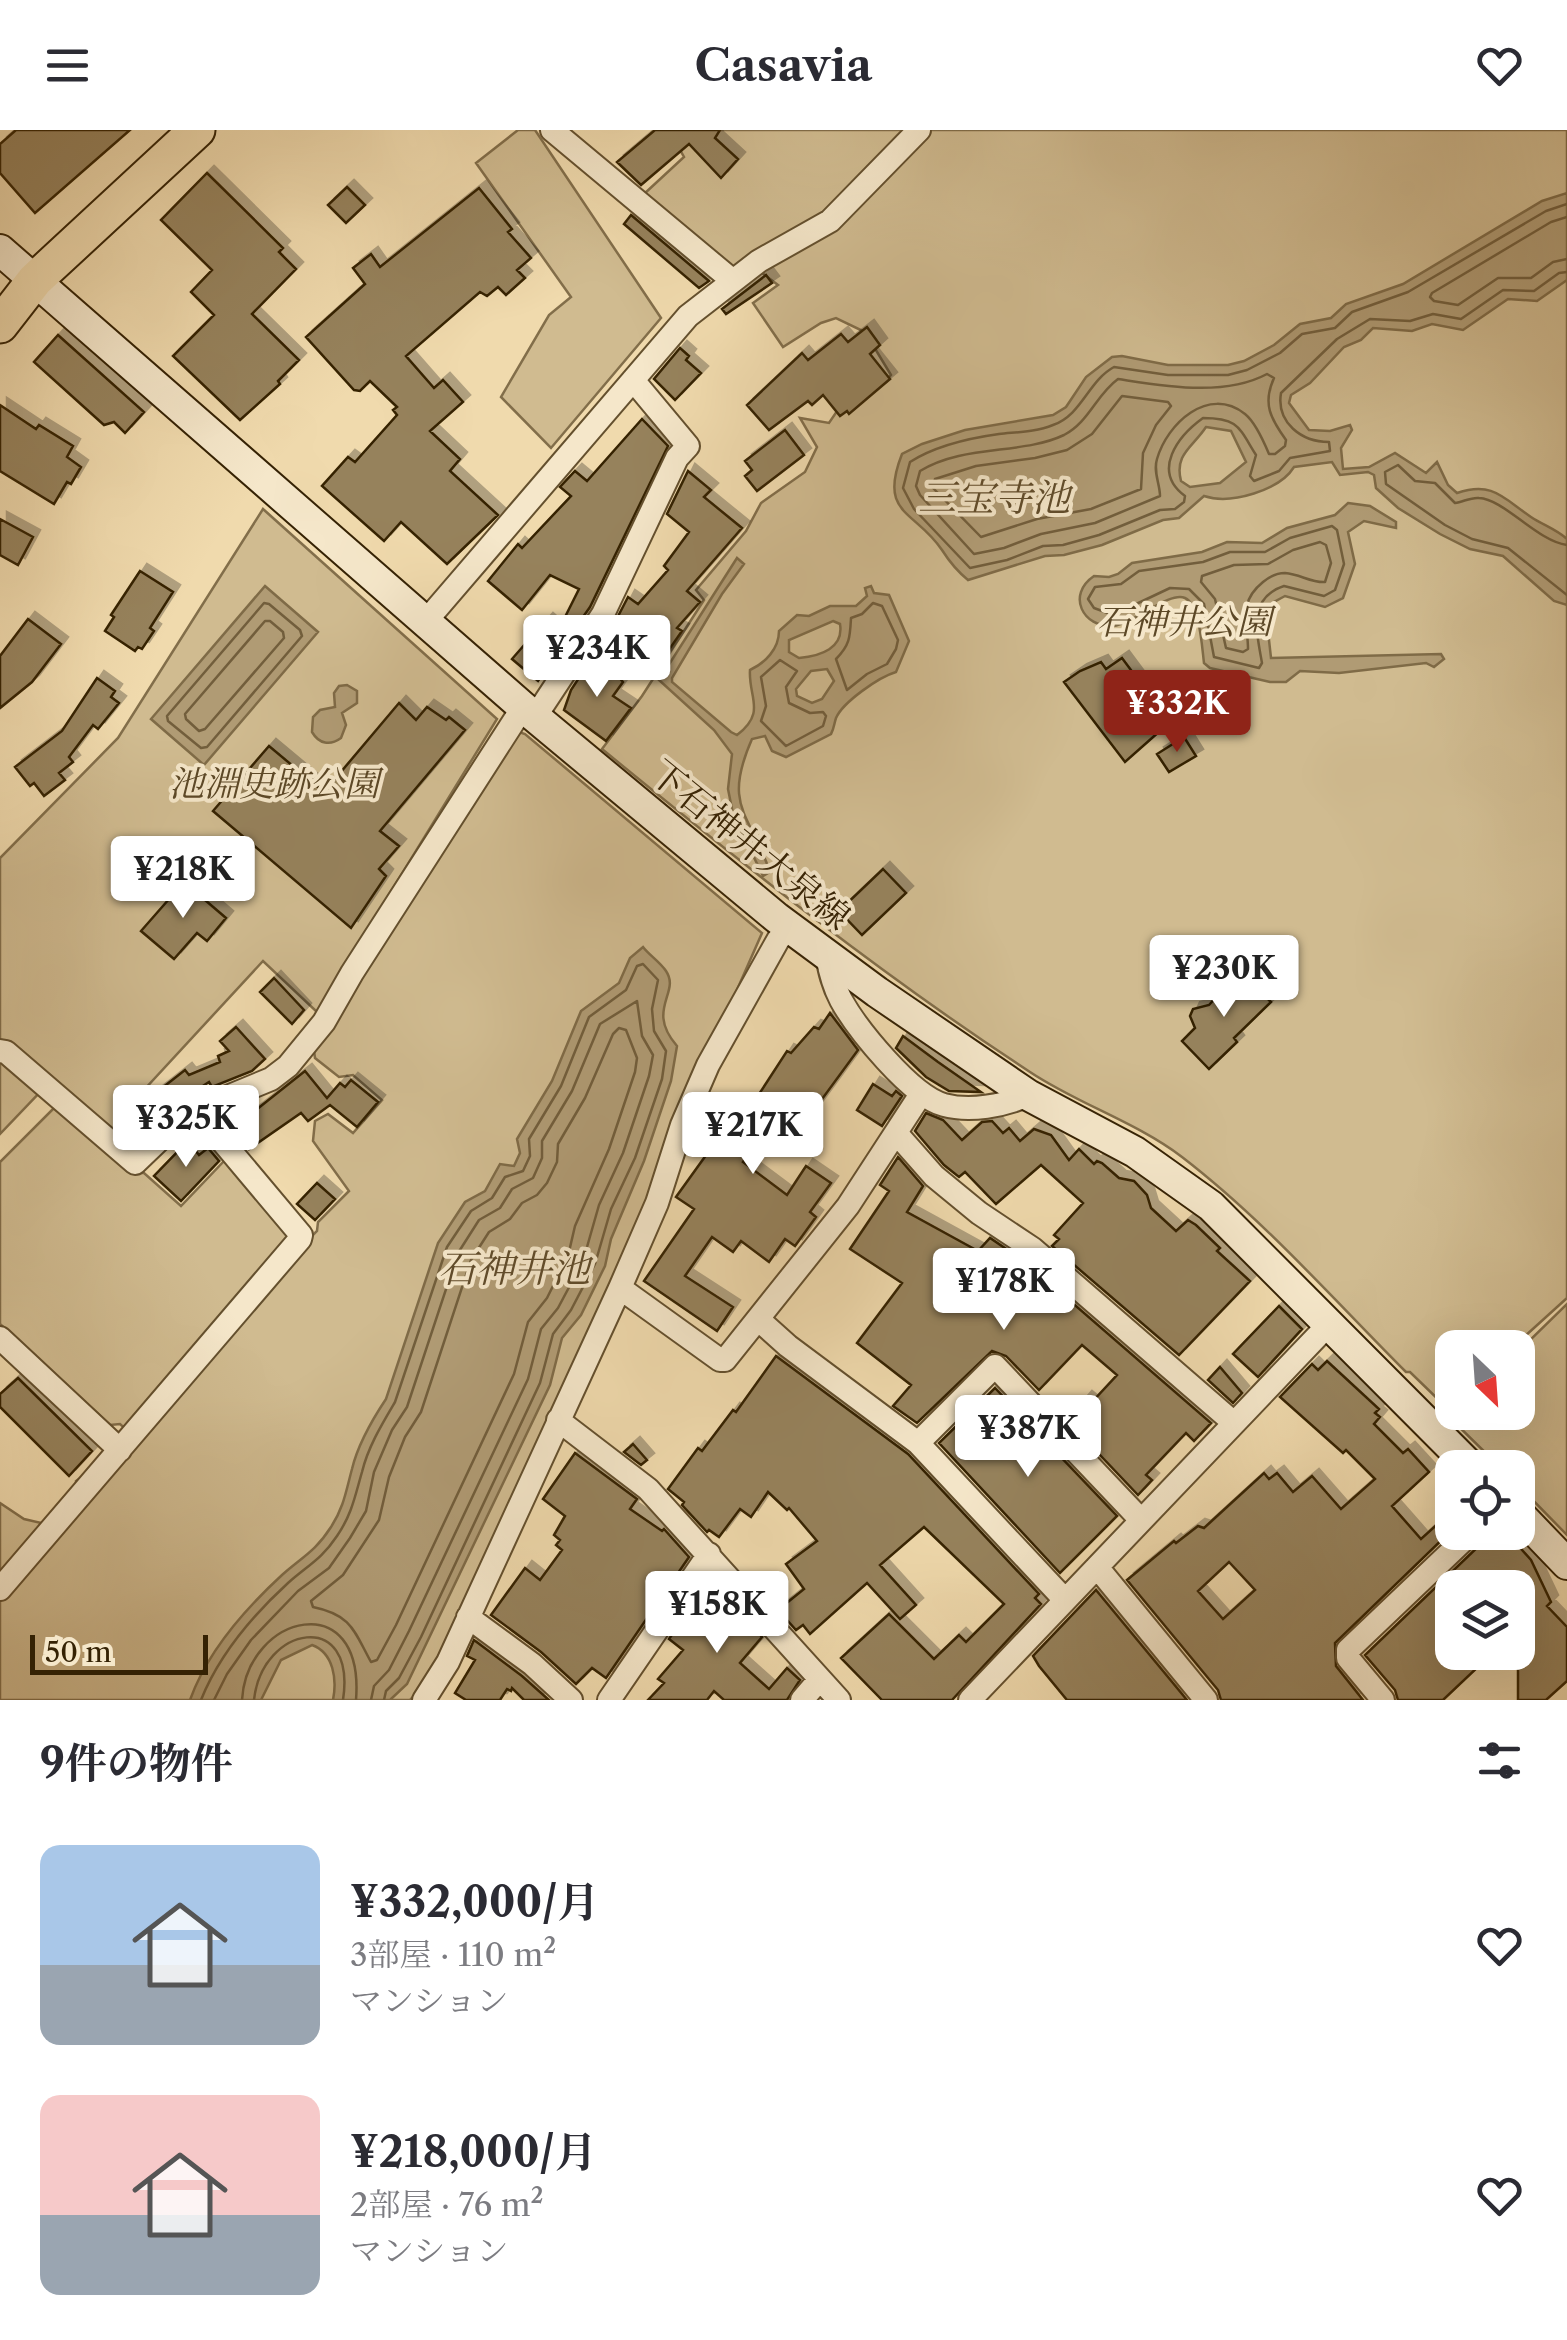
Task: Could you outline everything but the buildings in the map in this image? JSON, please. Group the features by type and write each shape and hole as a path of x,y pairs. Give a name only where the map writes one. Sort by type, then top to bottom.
{"main road":[{"path":"0,325 35,280 196,130"},
{"name":"下石神井大泉線","path":"0,250 529,712 788,927 1028,1095 1087,1125 1174,1178 1223,1218 1454,1450"},
{"path":"1535,1531 1567,1564"}],"street":[{"path":"552,130 733,281"},
{"path":"426,621 688,316 759,261 830,220 919,130"},
{"path":"0,1051 57,1093 135,1163 184,1116 270,1080 288,1066 324,1022 352,973 529,712 603,614 677,458 688,446 633,380"},
{"path":"424,1700 448,1662 620,1288 708,1064 788,927"},
{"path":"827,956 832,981 844,1005 873,1044 921,1094 944,1105 981,1107 1006,1104 1028,1095"},
{"path":"620,1288 724,1360 848,1206 921,1094"},
{"path":"0,1589 301,1236 196,1110"},
{"path":"897,1134 934,1176 979,1213 1033,1249 1234,1423"},
{"path":"758,1320 918,1443 1065,1600"},
{"path":"970,1700 1329,1324"},
{"path":"0,1338 120,1450"},
{"path":"918,1443 995,1366 1141,1520"},
{"path":"558,1420 648,1490 840,1700"},
{"path":"1382,1700 1348,1658 1348,1650 1453,1550"},
{"path":"609,1700 709,1554"},
{"path":"1097,1567 1206,1700"},
{"path":"468,1616 572,1700"},
{"path":"802,1700 820,1678"}],"green space":[{"path":"518,130 535,130 661,318 551,448 501,397 549,315 571,297 476,163"},
{"name":"石神井公園","path":"684,130 1567,130 1567,1298 1532,1330 1435,1330 1435,1396 1406,1372 1270,1233 1182,1157 1146,1133 1048,1083 974,1035 865,957 602,749 642,696 704,600 696,590 746,531 761,503 805,472 817,447 800,418 829,423 846,398 871,392 891,375 865,332 836,318 783,347 753,303 778,285 762,273 763,267 732,266 644,194 684,157 674,139"},
{"name":"池淵史跡公園","path":"263,509 497,719 317,1012 263,961 131,1104 164,1125 141,1148 130,1150 0,1044 0,858 118,738"},
{"path":"516,731 525,734 762,933 678,1124 615,1287 424,1686 410,1700 0,1700 0,1503 24,1519 41,1523 78,1501 76,1481 95,1467 128,1431 120,1424 110,1425 0,1324 0,1162 57,1105 132,1173 144,1173 181,1206 226,1159 311,1237 318,1222 349,1191 313,1141 315,1121 328,1114 353,1133 382,1100 353,1075 339,1077 315,1058 313,1043"},
{"path":"0,1058 41,1091 0,1134"},
{"path":"1567,1304 1567,1535 1535,1502 1535,1450 1483,1450 1462,1430 1535,1430 1535,1335"}],"water":[{"name":"三宝寺池","path":"1567,193 1567,280 1537,301 1508,299 1463,330 1432,324 1412,331 1373,328 1361,340 1344,347 1310,383 1291,395 1289,403 1309,430 1330,431 1350,425 1352,430 1341,448 1343,469 1369,467 1395,453 1426,473 1437,462 1448,485 1457,493 1480,489 1497,493 1563,536 1567,539 1567,605 1554,601 1503,556 1470,549 1398,508 1376,488 1374,475 1340,475 1332,462 1294,467 1278,482 1254,494 1204,496 1179,518 1163,520 1102,545 1045,556 968,580 897,501 894,489 902,454 922,444 965,430 1053,415 1066,407 1086,377 1112,357 1168,365 1228,365 1244,361 1274,345 1300,324 1331,318 1346,304 1403,284 1542,201","holes":["1206,427 1231,431 1246,462 1220,483 1190,487 1181,481 1182,457"]},
{"path":"1348,503 1370,506 1396,522 1396,528 1364,521 1348,532 1355,564 1343,598 1325,607 1285,596 1274,602 1266,613 1271,658 1441,654 1444,659 1434,667 1426,663 1339,673 1300,671 1286,682 1270,682 1210,668 1204,663 1197,618 1185,598 1170,599 1113,626 1093,622 1082,609 1081,592 1094,576 1109,577 1132,563 1202,552 1227,542 1262,543 1287,528 1335,515"},
{"path":"737,558 744,564 722,594 672,682 737,735 754,711 750,670 770,655 779,631 797,615 809,616 830,606 856,606 867,596 865,588 871,586 874,593 889,595 909,641 896,672 846,705 831,734 786,757 772,751 765,736 752,739 743,762 739,795 770,872 763,876 733,814 728,789 732,754 714,730 659,680","holes":["833,621 840,624 835,645 799,658 789,652 789,640","827,669 834,681 822,699 812,703 797,696 796,689 811,671"]},
{"path":"265,586 318,632 204,765 151,719"},
{"path":"347,685 357,691 357,703 342,713 346,725 341,738 321,741 312,732 313,717 320,710 335,707 334,693 339,686"},
{"name":"石神井池","path":"643,947 664,968 669,979 664,1022 677,1046 671,1081 644,1161 611,1239 605,1266 581,1315 562,1338 550,1385 407,1684 390,1700 333,1700 332,1668 325,1654 312,1645 281,1660 261,1700 190,1700 206,1665 228,1632 331,1527 342,1506 362,1441 386,1399 438,1243 465,1202 485,1191 500,1164 514,1166 520,1153 517,1139 552,1081 581,1011 619,983 630,958"}]}
